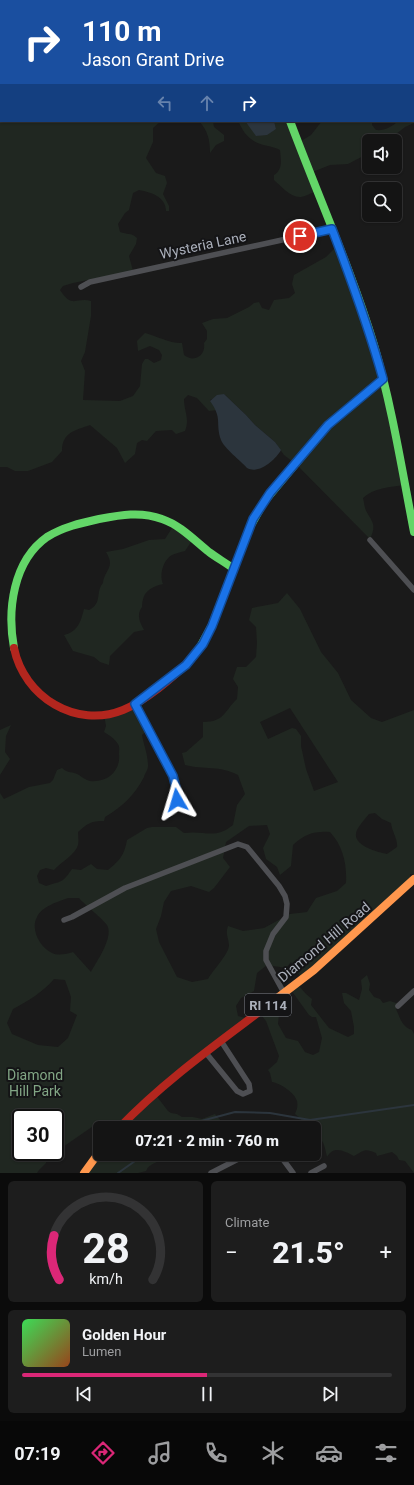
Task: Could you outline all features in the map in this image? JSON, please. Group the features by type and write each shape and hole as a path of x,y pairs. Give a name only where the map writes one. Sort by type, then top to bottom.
{"street":[{"path":"290,122 353,284 372,339 383,379 414,532"},
{"name":"Wysteria Lane","path":"81,287 90,282 332,229"},
{"path":"234,569 215,557 178,527 163,520 139,514 123,514 63,528 44,540 28,557 18,577 12,609 15,655 19,666 28,681 39,694 48,701 70,712 104,715 127,709 186,665 198,651 212,626 234,569 253,519 270,493 328,425 383,379"},
{"path":"370,540 414,590"},
{"path":"135,704 175,782 177,800 171,813"},
{"path":"64,920 125,888 238,844 247,847 280,886 285,896 287,904 286,917 273,934 266,951 266,960 284,993"},
{"name":"Diamond Hill Road","path":"126,1121 160,1088 319,966 414,879"},
{"path":"398,1006 414,991"},
{"path":"206,1053 237,1091 243,1094 250,1091 249,1084 221,1041"},
{"path":"84,1173 93,1160"},
{"path":"211,1173 234,1161"},
{"path":"284,1161 293,1173"},
{"path":"311,1173 324,1166"}],"green space":[{"path":"0,122 160,122 153,128 153,142 146,158 156,173 165,176 167,183 163,194 169,206 169,211 166,211 161,199 153,194 139,190 133,193 129,210 125,213 118,224 120,232 131,234 137,238 136,244 129,256 133,271 73,283 63,286 60,290 64,296 71,301 91,301 91,316 85,352 81,361 85,371 83,400 120,401 133,396 140,386 142,364 145,359 148,359 154,363 161,360 162,355 159,350 150,346 138,351 137,341 145,333 169,341 182,343 184,355 192,358 198,357 203,351 204,343 207,339 207,331 202,323 213,319 227,318 254,303 259,302 262,308 269,310 274,300 289,298 295,293 292,284 294,275 326,257 338,245 380,367 404,485 377,490 363,498 365,508 373,525 370,539 296,464 284,455 275,442 255,425 224,394 210,400 217,410 209,411 197,398 188,395 184,399 187,419 185,431 176,434 172,430 156,431 147,441 142,440 137,443 135,454 125,463 117,448 90,425 75,430 67,436 64,440 62,451 52,462 28,471 15,471 7,467 0,467"},
{"path":"200,122 213,122 214,127 224,135 224,141 216,145 210,153 210,144 205,128"},
{"path":"239,122 246,122 257,136 276,129 274,122 289,122 298,143 311,135 321,122 372,122 372,125 376,130 388,128 397,122 414,122 396,134 362,134 362,157 348,164 330,165 310,173 316,191 301,197 297,197 290,194 274,180 274,175 279,170 281,164 280,150 254,141 245,133"},
{"path":"174,525 193,539 185,551 172,555 166,560 161,576 163,584 150,589 145,594 139,613 140,622 144,630 134,632 110,656 109,665 100,662 94,657 73,651 64,635 69,634 76,629 84,609 89,610 96,604 99,590 110,565 109,557 106,552 123,549 149,540 165,539"},
{"name":"Diamond Hill Park","path":"287,593 300,609 321,652 338,673 351,700 371,718 382,722 414,710 414,874 410,874 410,882 302,979 291,962 286,968 267,965 257,973 254,991 241,998 236,1006 238,1016 249,1019 155,1094 171,1113 182,1117 202,1119 215,1114 221,1121 93,1121 93,1126 64,1146 64,1109 12,1109 12,1161 46,1161 37,1173 0,1173 0,793 4,799 29,787 50,783 53,780 57,770 62,768 90,781 102,780 112,775 118,766 119,748 115,740 104,732 106,726 104,715 136,705 149,729 142,735 148,762 148,767 144,777 123,805 105,817 104,821 90,823 78,832 78,845 71,855 54,870 46,868 40,870 37,876 39,883 46,886 58,882 63,880 72,869 81,870 91,864 97,869 108,870 121,857 127,840 147,828 176,827 184,833 191,832 210,834 227,830 233,825 237,805 245,794 238,775 225,770 185,765 182,753 186,752 203,737 203,722 210,722 220,718 237,699 238,687 233,679 237,667 246,667 256,657 256,627 249,620 252,608 278,603","holes":["290,708 338,782 314,791 306,769 301,746 301,736 296,729 292,728 268,739 260,722","375,813 382,819 391,823 397,841 397,847 387,854 377,852 366,847 357,840 357,830 369,814","267,825 270,834 263,848 266,859 277,867 280,875 291,866 293,845 310,834 330,832 341,849 345,862 346,883 337,891 316,898 307,912 290,914 264,928 243,931 228,926 228,950 208,979 192,982 177,977 159,942 156,929 164,902 171,891 191,886 209,892 214,888 230,867 223,858 226,842 249,826","68,898 79,898 102,919 109,930 107,942 91,972 73,952 60,955 54,954 48,951 37,938 35,922 39,913 46,907","54,979 65,980 71,997 70,1011 77,1015 68,1038 58,1047 38,1045 12,1034 7,1023 13,1009 40,992"]},
{"path":"11,725 6,736 5,752 10,759 0,775 0,730"},
{"path":"367,975 370,984 369,990 374,997 380,999 383,1003 390,1001 399,1004 396,1009 400,1019 406,1027 412,1030 414,1034 414,1173 405,1161 399,1160 392,1152 377,1156 376,1153 365,1150 354,1156 343,1151 336,1150 330,1153 327,1157 325,1147 321,1140 321,1121 301,1121 301,1119 295,1114 297,1109 296,1098 287,1089 272,1082 268,1070 277,1062 279,1056 266,1021 259,1012 273,1005 279,1014 278,1024 286,1038 298,1041 305,1052 313,1055 319,1052 322,1038 316,1017 309,1015 291,990 299,986 312,999 311,1005 329,1028 348,1037 354,1034 354,1027 351,1011 344,1003 342,993 346,993 359,1000 362,989 361,980"},
{"path":"95,1161 159,1161 150,1166 146,1171 138,1173 86,1173"}],"shaded area":[{"path":"246,122 274,122 276,129 267,135 256,136"},
{"path":"224,394 255,425 275,442 281,450 275,458 262,468 252,470 247,468 229,451 221,440 219,434 218,417 210,401 217,395"}],"waterway":[{"path":"201,1121 235,1112 270,1113 310,1120 414,1105"},
{"path":"118,1173 135,1161"}],"traffic: fast":[{"path":"290,122 345,261 374,345 391,415 414,532"},
{"path":"189,661 199,649 212,625 249,529 264,502 328,425 383,379"},
{"path":"14,648 11,618 12,603 15,587 20,573 27,559 36,547 47,537 66,528 123,515 146,515 162,519 175,525 209,552 234,569"}],"traffic: slow":[{"path":"259,1012 314,970 414,879"},
{"path":"84,1173 93,1161"}],"traffic: jam":[{"path":"14,648 20,666 29,681 40,694 70,712 88,715 105,715 131,706 175,675 189,661"},
{"path":"126,1121 169,1081 259,1012"}],"route":[{"path":"177,800 177,792 173,776 135,704 186,665 203,644 212,626 253,519 270,493 319,434 336,417 383,379 374,346 353,284 332,229 300,236"}]}
